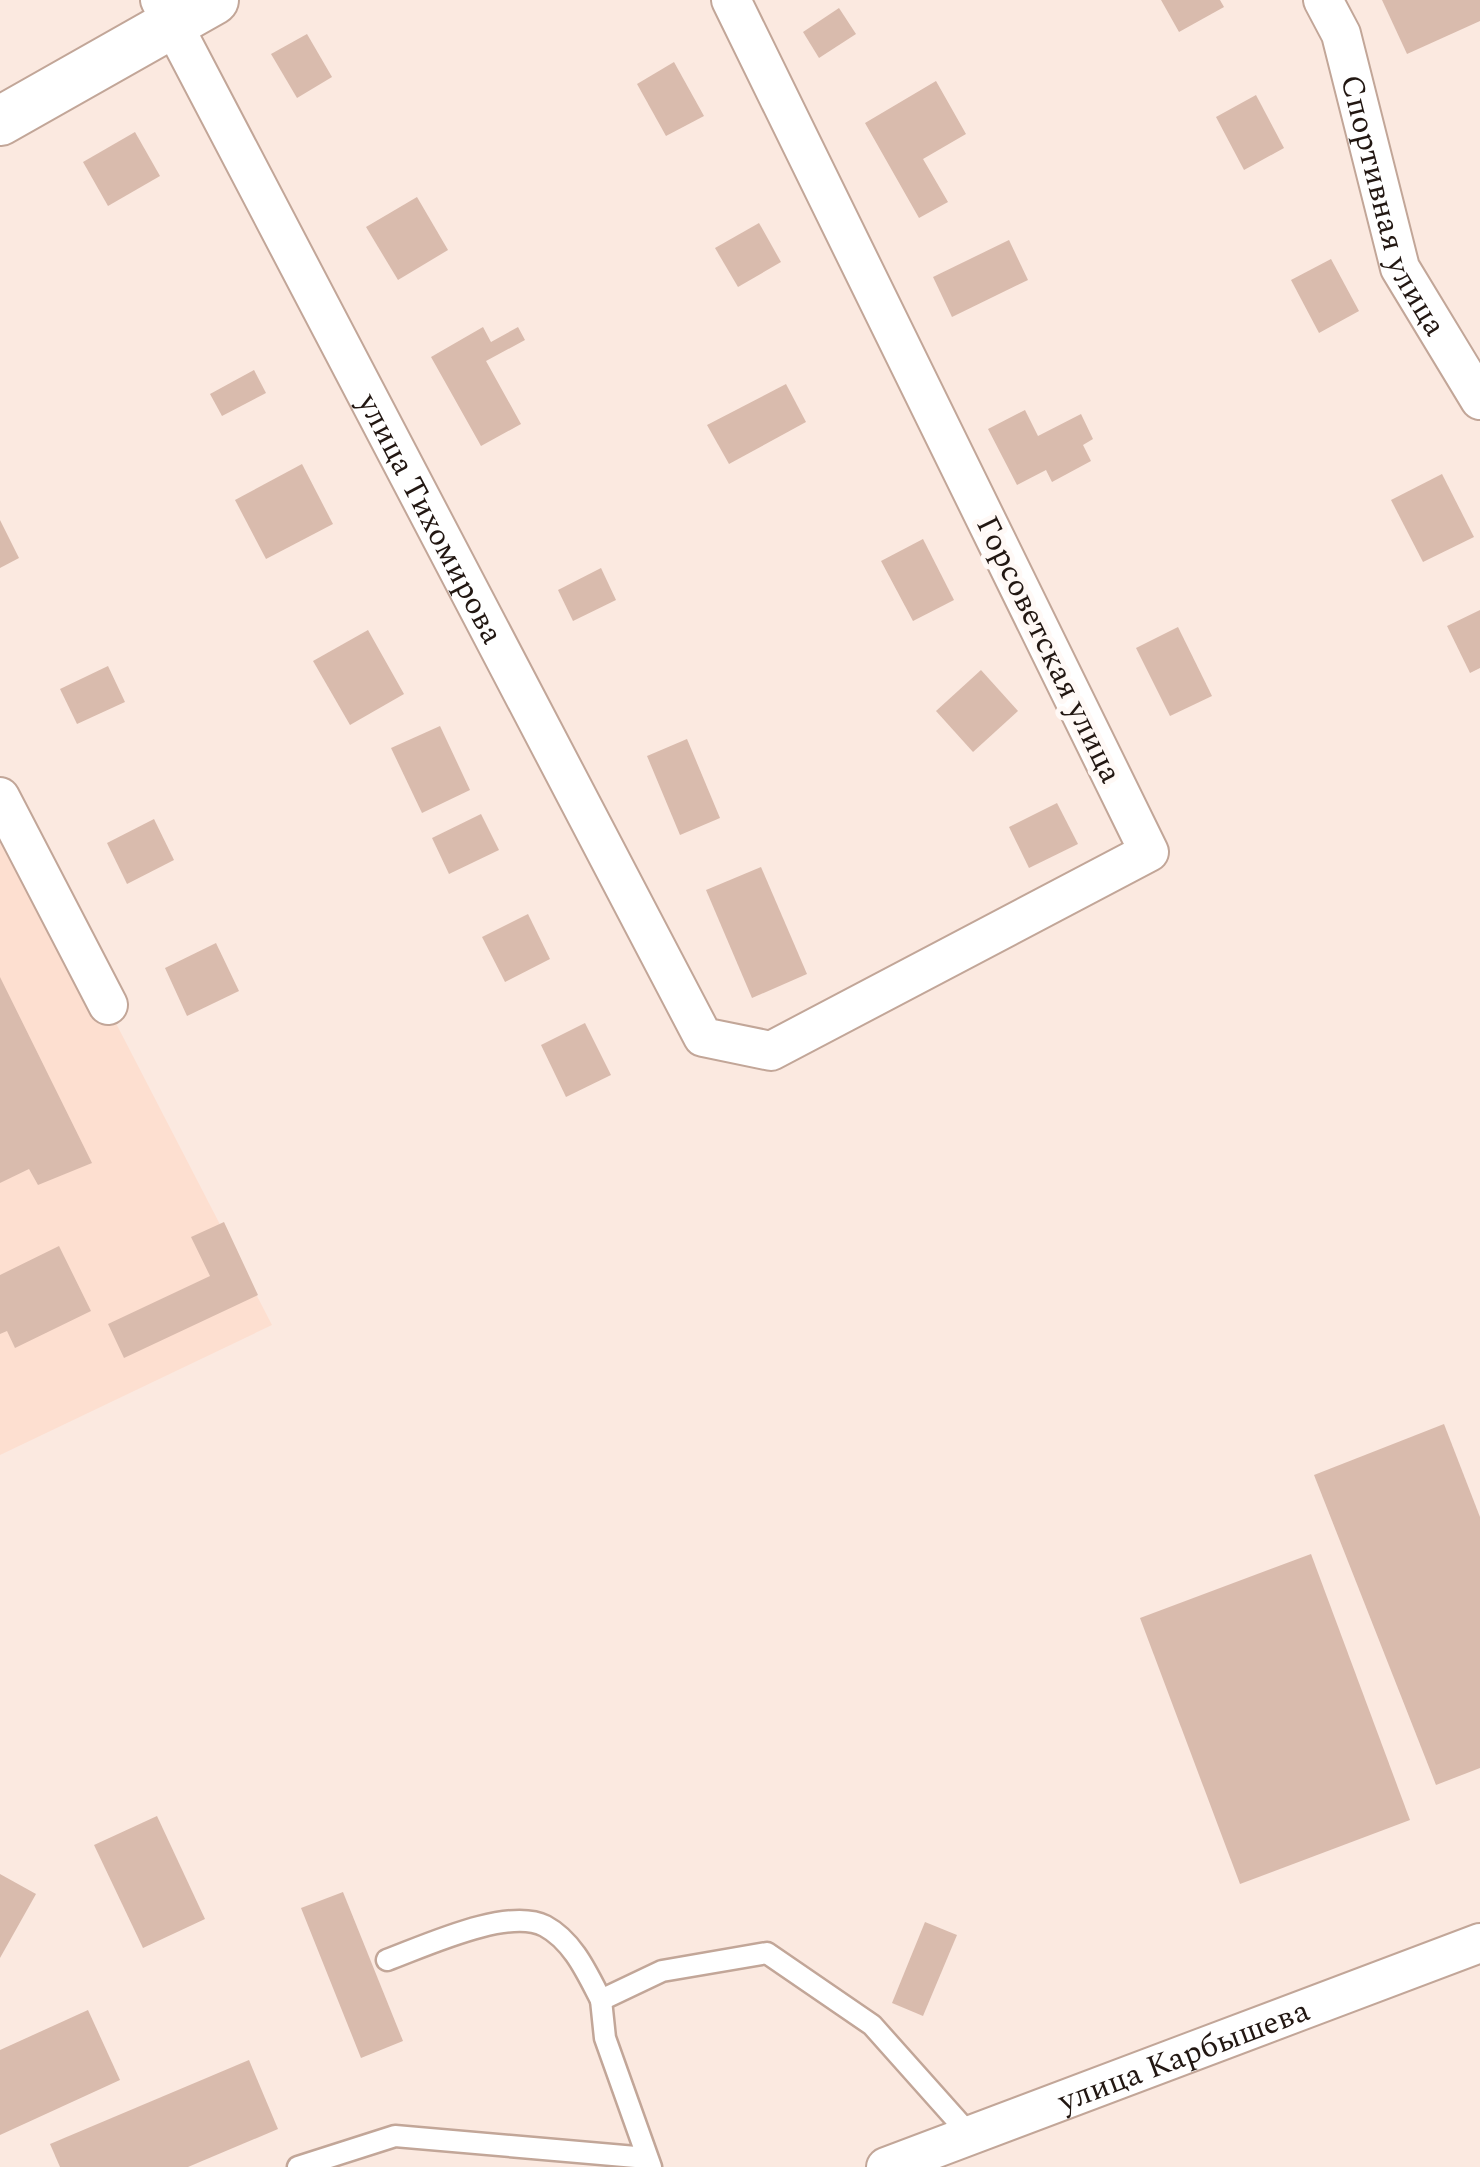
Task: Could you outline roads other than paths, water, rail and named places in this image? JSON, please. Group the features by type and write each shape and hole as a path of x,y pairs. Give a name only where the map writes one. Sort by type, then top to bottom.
{"street":[{"path":"0,121 166,12 214,0"},
{"name":"Горсоветская улица","path":"703,1037 771,1052 1149,852 731,0"},
{"name":"Спортивная улица","path":"1324,0 1341,34 1400,268 1480,400"},
{"name":"улица Тихомирова","path":"166,12 703,1037"},
{"path":"0,797 108,1005"},
{"name":"улица Карбышева","path":"886,2167 1480,1943"}],"lane":[{"path":"298,2167 395,2136 649,2162 605,2038 601,2000 578,1956 543,1925 492,1921 387,1960"},
{"path":"601,2000 662,1970 767,1953 872,2025 971,2136"}]}
